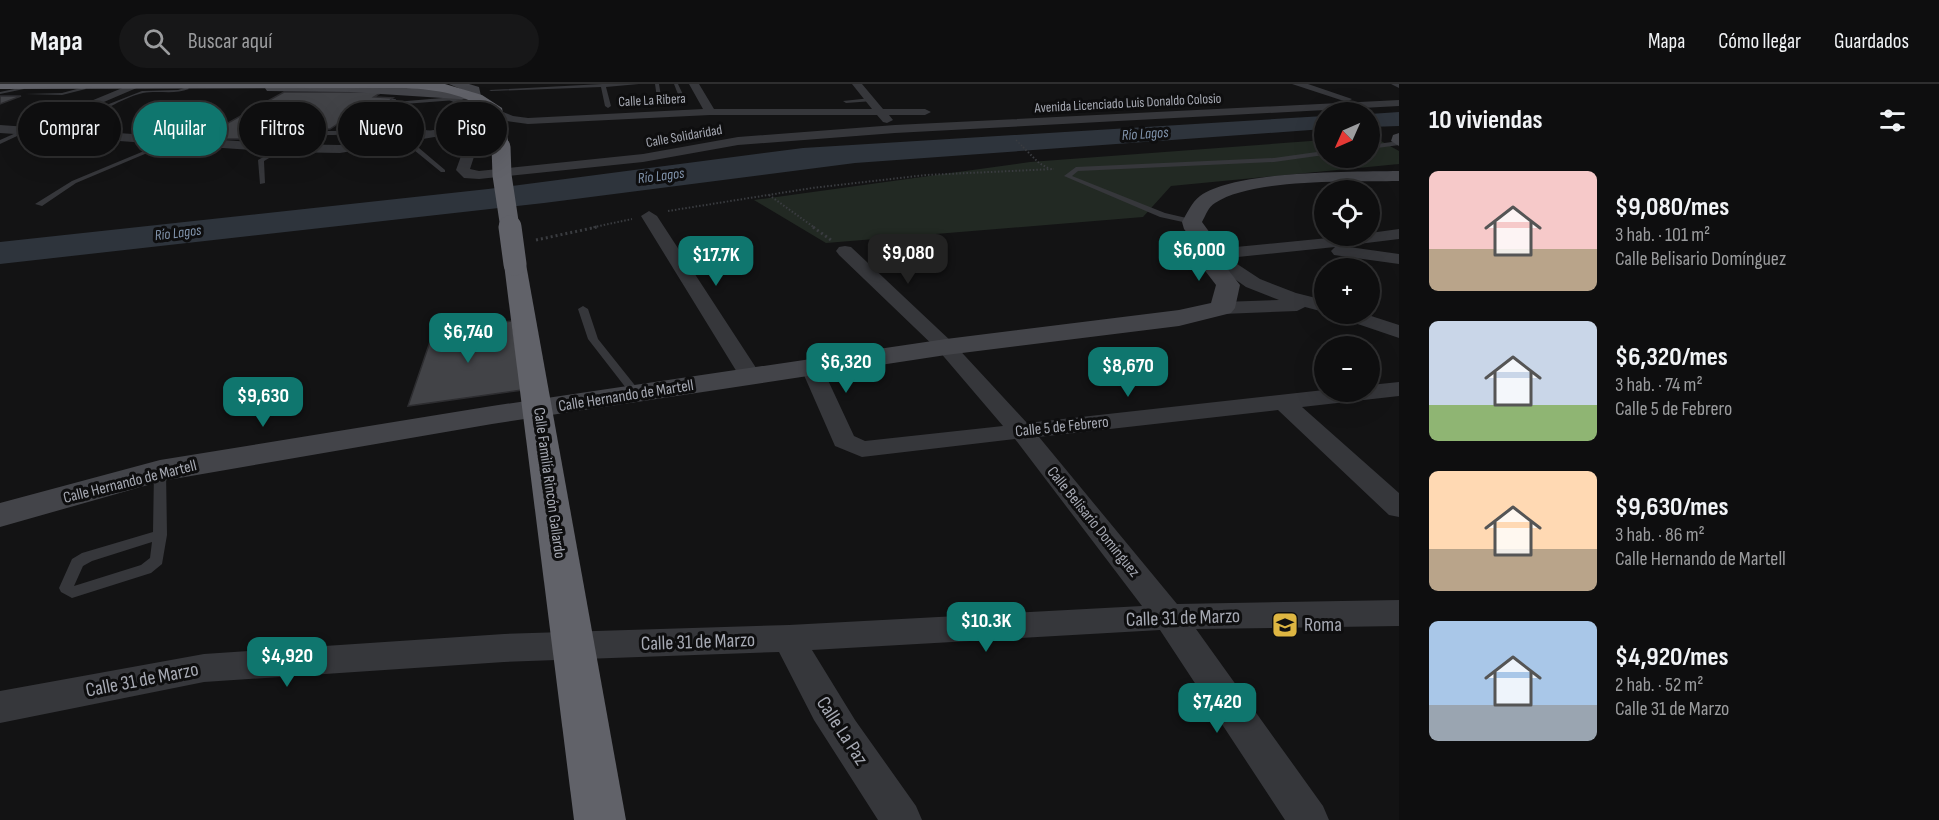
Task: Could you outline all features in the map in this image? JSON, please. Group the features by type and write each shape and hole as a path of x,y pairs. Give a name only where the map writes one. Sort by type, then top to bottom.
{"highway":[{"path":"274,88 299,85"},
{"path":"0,87 406,86 461,93 479,102"},
{"name":"Calle Familia Rincón Gallardo","path":"501,156 513,254 539,409 572,647 600,820"}],"street":[{"path":"694,84 710,112"},
{"path":"857,84 895,129"},
{"path":"1297,84 1356,101"},
{"path":"103,102 147,86"},
{"path":"0,87 24,91 147,86 187,88 406,86 432,94 461,93 491,87 495,102"},
{"name":"Avenida Licenciado Luis Donaldo Colosio","path":"982,112 1074,113 1356,101 1399,102"},
{"name":"Avenida Licenciado Luis Donaldo Colosio","path":"895,129 1399,102"},
{"name":"Calle La Ribera","path":"507,117 528,121 710,112 880,112"},
{"path":"880,112 937,112"},
{"path":"0,129 18,130"},
{"name":"Calle Solidaridad","path":"468,156 463,170 469,175 479,176 643,158 738,141 895,129"},
{"path":"1314,305 1222,308 1228,285 1215,268 1207,244 1194,229 1192,222 1207,199 1236,188 1321,179 1399,176"},
{"path":"649,216 751,377"},
{"path":"1211,254 1304,246 1399,234"},
{"path":"1304,246 1399,258"},
{"name":"Calle Belisario Domínguez","path":"845,251 946,347 1020,431 1169,617 1309,820"},
{"path":"1211,254 1253,284 1314,303"},
{"name":"Calle Hernando de Martell","path":"0,515 160,471 811,366 1179,318 1222,308"},
{"path":"1380,314 1399,317"},
{"path":"1376,324 1399,332"},
{"name":"Calle 5 de Febrero","path":"811,366 844,441 862,449 1399,389"},
{"path":"1283,402 1399,508"},
{"name":"Calle 31 de Marzo","path":"0,707 204,668 504,648 789,639 1169,617 1399,613"},
{"name":"Calle La Paz","path":"789,639 805,673 834,723 902,820"}],"lane":[{"path":"491,87 638,84"},
{"path":"657,84 660,104 684,103 676,84"},
{"path":"392,102 406,86"},
{"path":"603,86 609,106"},
{"path":"119,102 142,92 178,91 187,88"},
{"path":"0,93 24,91"},
{"path":"403,102 461,93"},
{"path":"846,100 871,100"},
{"path":"0,142 18,134"},
{"path":"1380,145 1399,141"},
{"path":"1192,222 1163,215 1066,176 1076,169 1274,160 1314,154"},
{"path":"424,155 443,171"},
{"path":"39,204 74,182 137,156"},
{"path":"262,183 261,160 268,156"},
{"path":"583,309 593,339 637,395"},
{"path":"160,471 160,535 157,560 147,569 72,592 66,588 77,563 87,557 160,535"}],"path":[{"path":"1015,139 1039,163 1049,168"},
{"path":"513,254 681,208 768,195 926,175 1049,168 1070,172"},
{"path":"768,195 845,251"}],"shaded area":[{"path":"1380,140 1399,151 1399,164 1380,166"},
{"path":"1314,141 1314,168 1358,168 1171,186 1143,217 826,243 754,200 1030,162"}],"water":[{"path":"1399,112 1399,126 1380,127 1380,113"},
{"name":"Río Lagos","path":"1314,117 1314,130 855,163 544,203 0,264 0,242 488,189 803,148"}],"building":[{"path":"284,92 382,92 374,97 393,98 388,102 338,102 338,124 330,129 326,129 326,102 266,102"},
{"path":"0,96 21,96 0,104"},
{"path":"239,117 239,139 227,139 227,124"},
{"path":"512,321 522,390 408,406 434,330"}],"place":[{"name":"Roma","path":"1285,625"}]}
